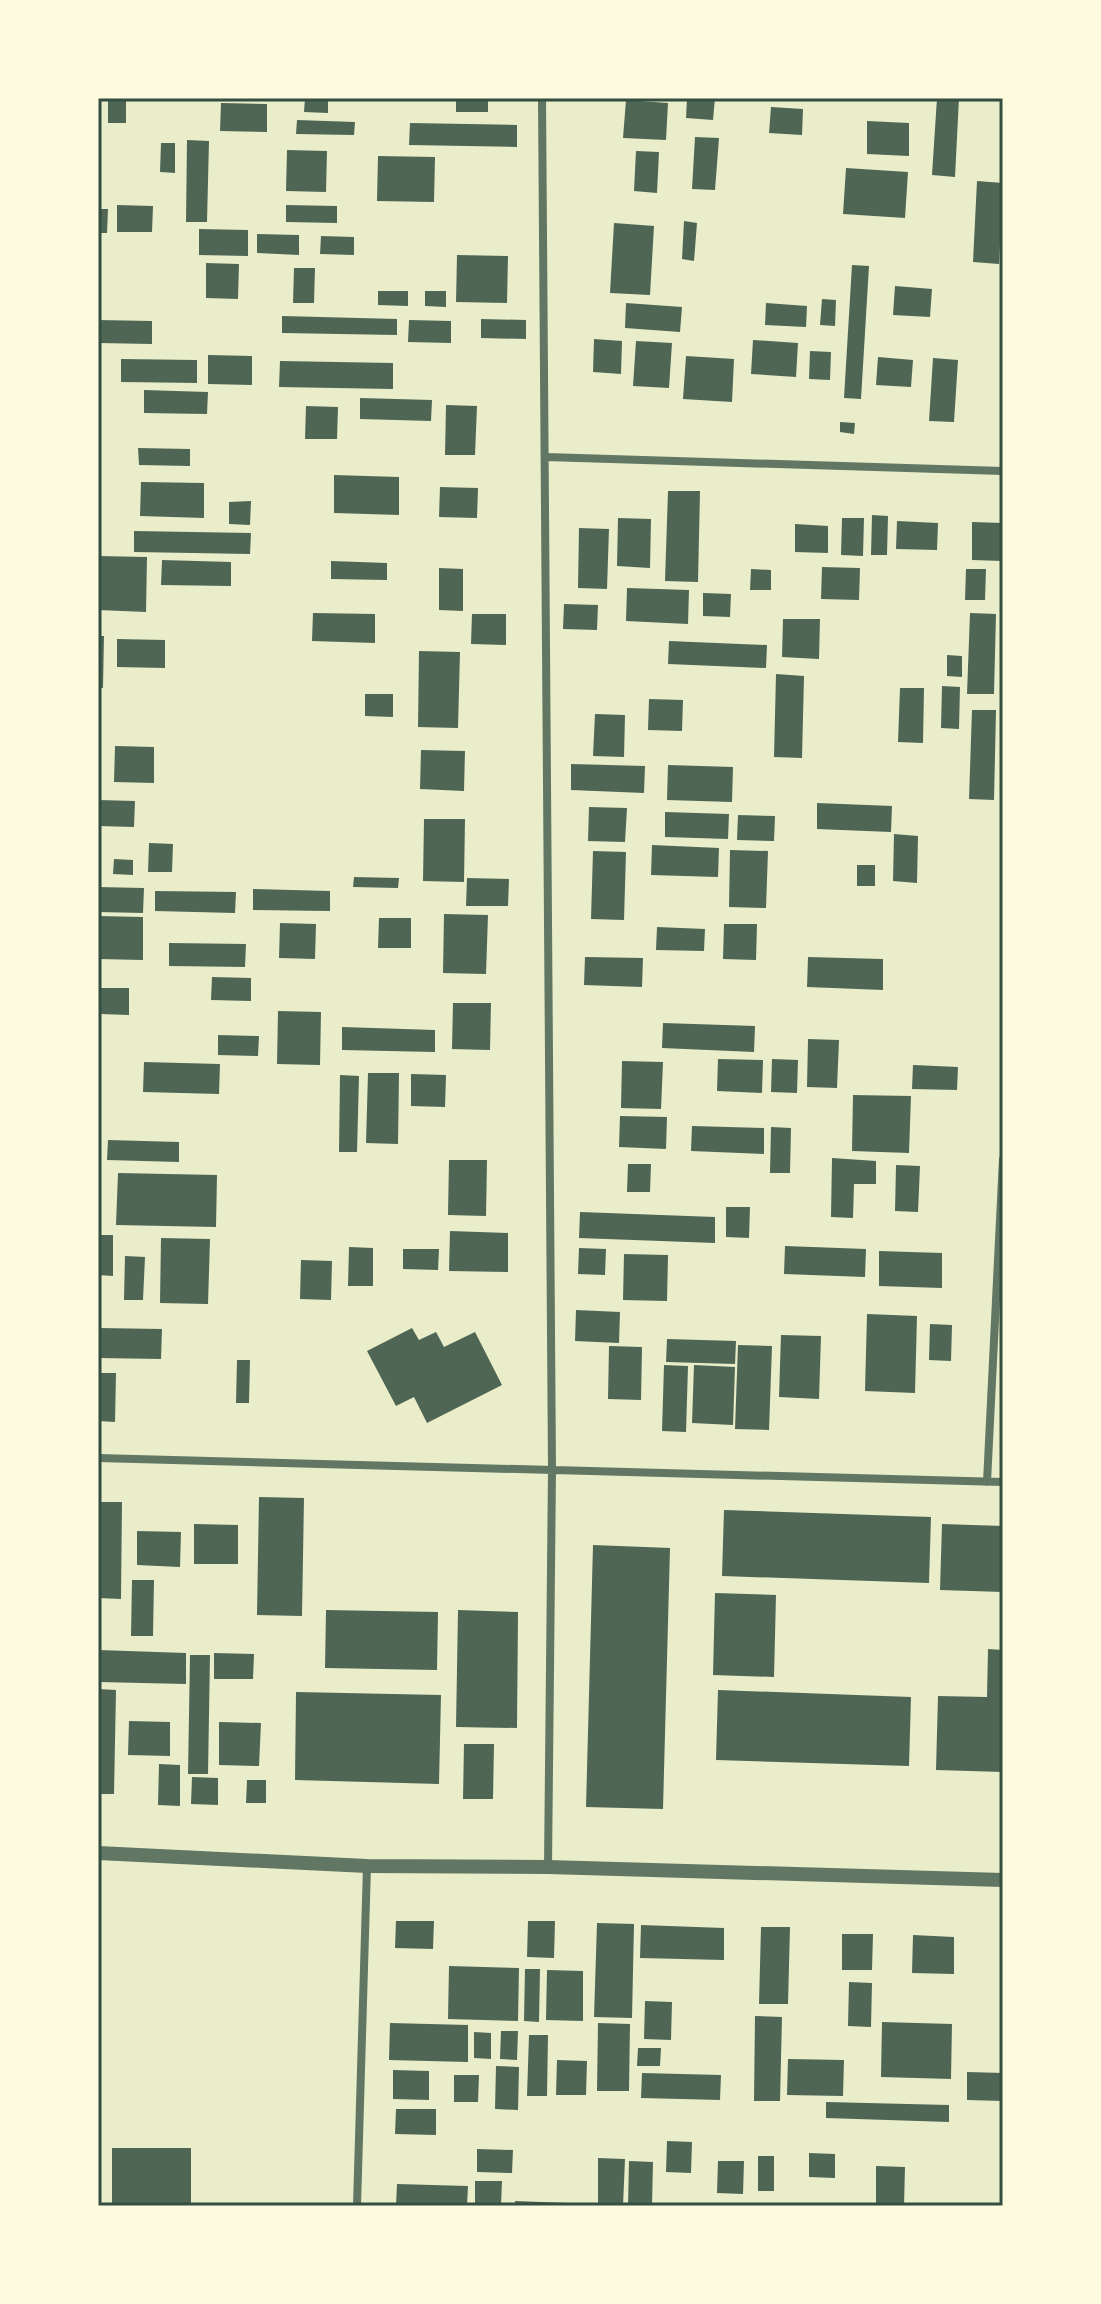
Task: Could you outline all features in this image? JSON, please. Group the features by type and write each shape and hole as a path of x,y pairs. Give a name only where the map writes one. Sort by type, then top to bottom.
{"street":[{"path":"542,98 552,1469 548,1867"},
{"path":"546,457 1003,471"},
{"path":"987,1482 1003,1159"},
{"path":"98,1458 1003,1482"},
{"path":"98,1853 367,1866 548,1867 1003,1880"},
{"path":"357,2206 367,1866"}],"building":[{"path":"108,98 126,98 126,123 108,123"},
{"path":"305,98 328,98 328,113 304,112"},
{"path":"456,98 488,98 488,112 456,112"},
{"path":"687,98 715,98 713,120 686,118"},
{"path":"937,98 959,98 955,177 932,175"},
{"path":"626,100 668,103 666,140 623,138"},
{"path":"221,103 267,104 267,132 220,131"},
{"path":"771,107 803,109 802,135 769,133"},
{"path":"297,120 355,122 354,135 296,134"},
{"path":"867,121 909,123 909,156 867,154"},
{"path":"410,123 517,125 517,147 409,145"},
{"path":"695,137 719,138 715,190 692,189"},
{"path":"187,140 209,141 207,222 186,222"},
{"path":"161,143 175,143 175,173 160,172"},
{"path":"287,150 327,151 326,192 286,191"},
{"path":"636,151 659,152 657,193 634,191"},
{"path":"378,156 435,157 434,202 377,201"},
{"path":"846,168 908,172 905,218 843,214"},
{"path":"977,181 1003,183 999,264 973,262"},
{"path":"117,205 153,206 152,232 117,232"},
{"path":"286,205 337,206 337,223 286,222"},
{"path":"98,209 108,209 107,233 98,233"},
{"path":"684,221 697,223 694,261 682,259"},
{"path":"614,223 654,226 650,295 610,293"},
{"path":"199,229 248,230 248,256 199,255"},
{"path":"257,234 299,235 299,255 257,253"},
{"path":"321,236 354,237 354,255 320,254"},
{"path":"457,255 508,256 507,303 456,302"},
{"path":"206,263 239,264 238,299 206,298"},
{"path":"852,265 869,266 861,399 844,398"},
{"path":"294,268 315,268 314,303 293,303"},
{"path":"895,286 932,289 930,317 893,315"},
{"path":"378,291 408,291 408,306 378,305"},
{"path":"425,291 446,291 446,307 425,306"},
{"path":"822,299 836,300 835,326 820,325"},
{"path":"626,303 682,307 680,332 625,328"},
{"path":"766,303 807,306 806,327 765,325"},
{"path":"282,316 397,319 397,335 282,333"},
{"path":"481,319 526,320 526,339 481,338"},
{"path":"98,320 152,321 152,344 98,343"},
{"path":"409,320 451,321 451,343 408,342"},
{"path":"594,339 622,341 621,374 593,372"},
{"path":"753,340 798,343 796,377 751,374"},
{"path":"636,341 672,343 669,388 633,386"},
{"path":"810,351 831,352 830,380 809,379"},
{"path":"208,355 252,356 252,385 208,384"},
{"path":"686,356 734,359 732,402 683,399"},
{"path":"878,357 913,360 911,387 876,385"},
{"path":"933,358 958,360 954,422 929,421"},
{"path":"121,359 197,360 197,383 121,382"},
{"path":"280,361 393,363 393,389 279,387"},
{"path":"144,390 208,392 207,414 144,413"},
{"path":"360,398 432,400 431,421 360,419"},
{"path":"446,405 477,406 475,455 445,455"},
{"path":"306,406 338,407 337,439 305,439"},
{"path":"840,422 855,423 854,434 840,432"},
{"path":"138,448 190,449 190,466 139,465"},
{"path":"334,475 399,477 399,515 334,513"},
{"path":"141,482 204,483 204,518 140,516"},
{"path":"440,487 478,488 477,518 439,517"},
{"path":"668,491 700,491 698,582 665,581"},
{"path":"251,501 250,525 229,524 229,502"},
{"path":"872,515 888,516 887,555 871,555"},
{"path":"618,518 651,519 650,568 617,566"},
{"path":"842,518 864,518 863,556 841,555"},
{"path":"897,521 938,523 937,550 896,549"},
{"path":"972,522 1003,523 1003,561 972,560"},
{"path":"795,524 828,526 828,553 795,552"},
{"path":"579,528 609,529 607,589 578,588"},
{"path":"134,531 251,533 250,554 134,552"},
{"path":"98,556 147,557 146,612 98,610"},
{"path":"162,560 231,562 231,586 161,585"},
{"path":"331,561 387,563 387,580 331,579"},
{"path":"822,567 860,568 859,600 821,599"},
{"path":"439,568 463,569 463,611 439,610"},
{"path":"751,569 771,570 771,590 750,590"},
{"path":"966,569 986,569 985,600 965,600"},
{"path":"627,588 689,590 688,624 626,621"},
{"path":"703,593 731,594 730,617 703,616"},
{"path":"564,604 598,605 597,630 563,629"},
{"path":"313,613 375,614 375,643 312,641"},
{"path":"970,613 996,614 994,694 967,694"},
{"path":"472,614 506,614 506,645 471,644"},
{"path":"783,619 820,619 819,659 782,657"},
{"path":"98,636 104,636 103,688 98,688"},
{"path":"117,639 165,640 165,668 117,667"},
{"path":"669,641 767,645 766,668 668,664"},
{"path":"419,651 460,652 458,728 418,727"},
{"path":"947,655 962,656 962,677 947,676"},
{"path":"776,674 804,676 802,758 774,757"},
{"path":"942,686 960,687 959,729 941,728"},
{"path":"900,688 924,688 923,743 898,742"},
{"path":"365,694 393,694 393,717 365,716"},
{"path":"649,699 683,700 682,731 648,730"},
{"path":"972,710 996,710 994,800 969,799"},
{"path":"595,714 625,715 624,757 593,756"},
{"path":"115,746 154,747 154,783 114,782"},
{"path":"421,750 465,751 464,791 420,789"},
{"path":"571,764 645,766 644,793 571,790"},
{"path":"668,765 733,767 732,802 667,800"},
{"path":"98,800 135,801 134,827 98,826"},
{"path":"817,803 892,806 891,832 817,829"},
{"path":"589,807 627,808 625,842 588,841"},
{"path":"665,812 729,814 728,839 665,837"},
{"path":"738,815 775,816 774,841 737,840"},
{"path":"424,819 465,819 464,882 423,881"},
{"path":"894,834 918,836 917,883 893,881"},
{"path":"149,843 173,844 172,872 148,872"},
{"path":"652,845 719,848 718,877 651,875"},
{"path":"730,850 768,851 766,908 729,907"},
{"path":"593,851 626,852 624,920 591,919"},
{"path":"114,859 133,860 133,875 113,874"},
{"path":"857,865 875,865 875,886 857,886"},
{"path":"354,877 399,878 398,888 353,887"},
{"path":"467,878 509,879 508,906 466,906"},
{"path":"98,887 144,888 143,913 98,912"},
{"path":"253,889 330,891 330,911 253,910"},
{"path":"155,891 236,892 235,913 155,911"},
{"path":"444,914 488,915 486,974 443,973"},
{"path":"98,916 143,917 143,960 98,959"},
{"path":"379,918 411,918 411,948 378,948"},
{"path":"280,923 316,924 315,959 279,958"},
{"path":"724,924 757,924 756,960 723,959"},
{"path":"657,927 705,929 704,951 656,950"},
{"path":"169,943 246,944 245,967 169,966"},
{"path":"585,957 643,958 642,987 584,985"},
{"path":"808,957 883,959 883,990 807,987"},
{"path":"212,977 251,978 251,1001 211,1000"},
{"path":"101,988 129,988 129,1015 100,1014"},
{"path":"453,1003 491,1003 490,1050 452,1049"},
{"path":"278,1011 321,1012 320,1065 277,1064"},
{"path":"663,1023 755,1026 754,1052 662,1048"},
{"path":"342,1027 435,1030 435,1052 342,1050"},
{"path":"218,1035 259,1036 258,1056 218,1055"},
{"path":"808,1039 839,1040 837,1088 807,1087"},
{"path":"718,1059 763,1060 762,1093 717,1091"},
{"path":"772,1059 798,1060 797,1093 771,1092"},
{"path":"622,1061 663,1062 661,1109 621,1108"},
{"path":"144,1062 220,1064 219,1094 143,1092"},
{"path":"913,1065 958,1067 957,1090 912,1089"},
{"path":"368,1073 399,1073 398,1144 366,1143"},
{"path":"411,1074 446,1075 445,1107 411,1106"},
{"path":"340,1075 359,1076 357,1152 339,1152"},
{"path":"853,1095 911,1096 909,1153 852,1151"},
{"path":"620,1116 667,1117 666,1149 619,1147"},
{"path":"692,1126 764,1128 764,1154 691,1151"},
{"path":"771,1127 791,1128 790,1173 770,1173"},
{"path":"108,1140 179,1142 179,1162 107,1160"},
{"path":"832,1158 876,1161 876,1184 854,1184 853,1218 831,1217"},
{"path":"449,1160 487,1160 486,1216 448,1215"},
{"path":"628,1164 651,1164 650,1192 627,1192"},
{"path":"896,1165 920,1166 918,1212 895,1211"},
{"path":"118,1173 217,1175 216,1227 116,1225"},
{"path":"726,1207 750,1207 749,1238 726,1237"},
{"path":"580,1212 715,1217 715,1243 579,1238"},
{"path":"450,1231 508,1233 508,1272 449,1271"},
{"path":"98,1235 113,1235 113,1276 98,1275"},
{"path":"161,1238 210,1239 208,1304 160,1303"},
{"path":"785,1246 866,1249 865,1277 784,1274"},
{"path":"349,1247 373,1248 373,1286 348,1286"},
{"path":"579,1248 606,1249 605,1275 578,1274"},
{"path":"403,1249 439,1249 438,1270 403,1269"},
{"path":"879,1251 942,1253 942,1288 879,1286"},
{"path":"624,1254 668,1255 667,1301 623,1300"},
{"path":"125,1256 145,1257 143,1300 124,1300"},
{"path":"301,1260 332,1261 331,1300 300,1299"},
{"path":"576,1310 620,1312 619,1343 575,1341"},
{"path":"867,1314 917,1316 915,1393 865,1391"},
{"path":"930,1324 952,1325 951,1361 929,1360"},
{"path":"98,1328 162,1329 161,1359 98,1358"},
{"path":"412,1328 419,1340 436,1332 444,1347 475,1332 502,1385 427,1423 414,1397 396,1406 367,1351"},
{"path":"781,1335 821,1336 819,1399 779,1397"},
{"path":"667,1339 736,1341 735,1364 666,1362"},
{"path":"738,1345 772,1346 769,1430 735,1429"},
{"path":"609,1346 642,1347 641,1400 608,1399"},
{"path":"237,1360 250,1360 249,1403 236,1403"},
{"path":"664,1365 688,1366 686,1432 662,1431"},
{"path":"694,1365 735,1367 733,1425 692,1423"},
{"path":"98,1373 116,1373 115,1422 98,1421"},
{"path":"259,1497 304,1498 302,1616 257,1615"},
{"path":"99,1502 122,1502 121,1599 98,1598"},
{"path":"724,1510 931,1517 929,1583 722,1576"},
{"path":"194,1524 238,1525 238,1564 194,1564"},
{"path":"942,1524 1003,1526 1003,1592 940,1590"},
{"path":"137,1531 181,1532 180,1567 137,1565"},
{"path":"593,1545 670,1548 663,1809 586,1807"},
{"path":"132,1580 154,1580 153,1636 131,1636"},
{"path":"715,1593 776,1595 774,1677 713,1675"},
{"path":"326,1610 438,1612 437,1670 325,1668"},
{"path":"458,1610 518,1612 517,1728 456,1727"},
{"path":"988,1649 1003,1650 1003,1772 936,1770 938,1696 987,1697"},
{"path":"98,1650 186,1653 186,1684 98,1682"},
{"path":"214,1653 254,1654 253,1679 214,1679"},
{"path":"190,1655 210,1655 208,1774 188,1774"},
{"path":"98,1689 116,1690 114,1794 98,1794"},
{"path":"718,1690 911,1697 909,1766 716,1760"},
{"path":"296,1692 441,1695 439,1784 295,1780"},
{"path":"129,1721 170,1722 170,1756 128,1755"},
{"path":"219,1722 261,1723 259,1766 219,1765"},
{"path":"464,1744 494,1744 493,1799 463,1799"},
{"path":"159,1764 180,1765 180,1806 158,1805"},
{"path":"192,1777 218,1778 218,1805 191,1804"},
{"path":"247,1780 266,1780 266,1803 246,1803"},
{"path":"396,1921 434,1921 433,1949 395,1948"},
{"path":"528,1921 555,1921 554,1958 527,1957"},
{"path":"597,1923 634,1924 632,2018 594,2017"},
{"path":"641,1925 724,1928 724,1960 640,1958"},
{"path":"761,1927 790,1927 788,2004 759,2004"},
{"path":"842,1934 873,1934 872,1970 842,1970"},
{"path":"913,1935 954,1937 954,1974 912,1973"},
{"path":"449,1966 519,1968 518,2021 448,2019"},
{"path":"525,1969 540,1969 539,2022 524,2021"},
{"path":"547,1970 583,1971 583,2021 546,2020"},
{"path":"849,1982 872,1983 871,2027 848,2026"},
{"path":"645,2001 672,2002 671,2040 644,2039"},
{"path":"755,2016 782,2017 780,2101 754,2101"},
{"path":"882,2022 952,2024 951,2079 881,2077"},
{"path":"390,2023 468,2025 468,2062 389,2060"},
{"path":"598,2023 630,2024 629,2091 597,2091"},
{"path":"501,2031 518,2031 517,2060 500,2059"},
{"path":"474,2032 491,2033 491,2059 474,2058"},
{"path":"529,2035 548,2035 547,2096 527,2096"},
{"path":"638,2048 661,2048 660,2066 637,2066"},
{"path":"788,2059 844,2060 843,2096 787,2095"},
{"path":"557,2060 587,2061 586,2095 556,2095"},
{"path":"496,2066 519,2067 518,2110 495,2109"},
{"path":"393,2070 429,2071 429,2100 393,2099"},
{"path":"967,2072 1003,2073 1003,2101 967,2100"},
{"path":"642,2073 721,2075 720,2100 641,2098"},
{"path":"454,2075 479,2075 478,2102 454,2102"},
{"path":"826,2102 949,2105 949,2122 826,2118"},
{"path":"396,2109 436,2109 436,2135 395,2134"},
{"path":"667,2141 692,2142 691,2173 666,2172"},
{"path":"112,2148 191,2148 191,2203 112,2203"},
{"path":"477,2149 513,2150 512,2173 477,2172"},
{"path":"809,2153 835,2154 835,2178 809,2177"},
{"path":"758,2156 774,2156 774,2191 758,2191"},
{"path":"598,2158 625,2159 623,2206 598,2206"},
{"path":"629,2161 653,2162 652,2206 628,2206"},
{"path":"718,2161 744,2161 743,2194 717,2193"},
{"path":"876,2166 905,2167 904,2206 876,2206"},
{"path":"475,2181 502,2181 501,2206 475,2206"},
{"path":"397,2184 468,2186 467,2206 396,2206"},
{"path":"515,2201 569,2203 569,2206 515,2206"}]}
